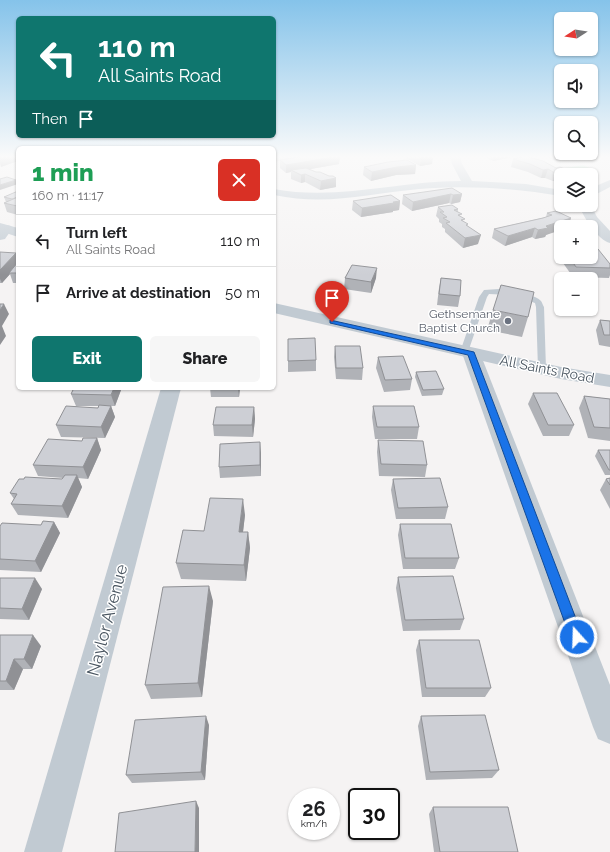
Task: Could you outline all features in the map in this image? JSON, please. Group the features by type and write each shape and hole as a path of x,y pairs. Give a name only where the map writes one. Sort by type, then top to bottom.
{"street":[{"path":"293,196 305,198 327,198 344,196"},
{"path":"587,212 593,221 610,239"},
{"name":"All Saints Road","path":"276,308 468,353 542,369 610,381"},
{"path":"468,353 610,727"},
{"name":"Naylor Avenue","path":"43,852 170,390"}],"lane":[{"path":"468,353 483,297 487,292 495,290 538,302 540,307 542,369"}],"building":[{"path":"16,196 16,198 12,199 4,197"},
{"path":"392,196 400,201 362,208 353,201"},
{"path":"404,196 443,196 413,202"},
{"path":"16,198 16,206 4,203"},
{"path":"452,205 458,209 454,210 462,214 458,215 465,219 461,220 481,235 465,238 446,223 450,222 443,218 447,217 440,212 444,212 438,207"},
{"path":"558,212 571,218 565,220 554,220 554,223 546,226 548,228 538,230 535,228 508,236 494,229 552,215 547,213"},
{"path":"598,249 610,264 610,268 576,267 574,264 598,264"},
{"path":"0,252 16,253 0,270"},
{"path":"16,264 16,273 9,273"},
{"path":"352,265 377,268 371,282 345,278"},
{"path":"441,278 461,280 460,296 439,294"},
{"path":"501,285 534,292 528,317 493,310"},
{"path":"0,304 4,304 0,310"},
{"path":"600,320 610,321 610,335 604,335"},
{"path":"315,338 316,360 288,361 288,339"},
{"path":"335,346 360,346 363,368 336,368"},
{"path":"403,356 412,379 385,380 378,357"},
{"path":"436,371 444,389 423,390 416,372"},
{"path":"73,390 113,390 111,395 71,394"},
{"path":"533,393 557,393 574,425 548,425"},
{"path":"584,396 610,399 610,428 594,427"},
{"path":"99,405 111,406 101,427 56,425 66,406 98,408"},
{"path":"373,406 414,406 419,427 377,427"},
{"path":"216,407 254,407 252,425 213,425"},
{"path":"83,438 97,438 83,467 33,465 48,439 82,441"},
{"path":"378,440 423,441 427,465 381,464"},
{"path":"260,442 260,465 219,467 220,444"},
{"path":"598,450 610,450 610,470 609,470"},
{"path":"65,475 77,475 62,506 11,504 17,494 10,493 19,479 24,479 25,477 62,479"},
{"path":"440,478 448,507 398,508 393,479"},
{"path":"610,478 610,485 606,479"},
{"path":"210,498 243,499 239,532 248,532 244,565 176,563 183,530 204,531"},
{"path":"43,521 54,522 35,561 0,559 0,526 2,523 41,525"},
{"path":"400,524 451,524 459,558 405,558"},
{"path":"453,576 464,619 405,620 398,577"},
{"path":"0,578 35,578 22,609 0,608"},
{"path":"209,586 198,683 145,685 163,587"},
{"path":"0,635 33,635 24,659 14,659 6,681 0,681"},
{"path":"419,640 479,640 491,688 426,688"},
{"path":"485,715 499,770 430,772 421,716"},
{"path":"206,716 201,772 126,775 135,720"},
{"path":"196,801 195,852 115,852 119,813"},
{"path":"433,807 508,807 518,852 440,852"}],"place":[{"name":"Gethsemane Baptist Church","path":"508,321"}],"route":[{"path":"332,322 471,353 577,637"}]}
